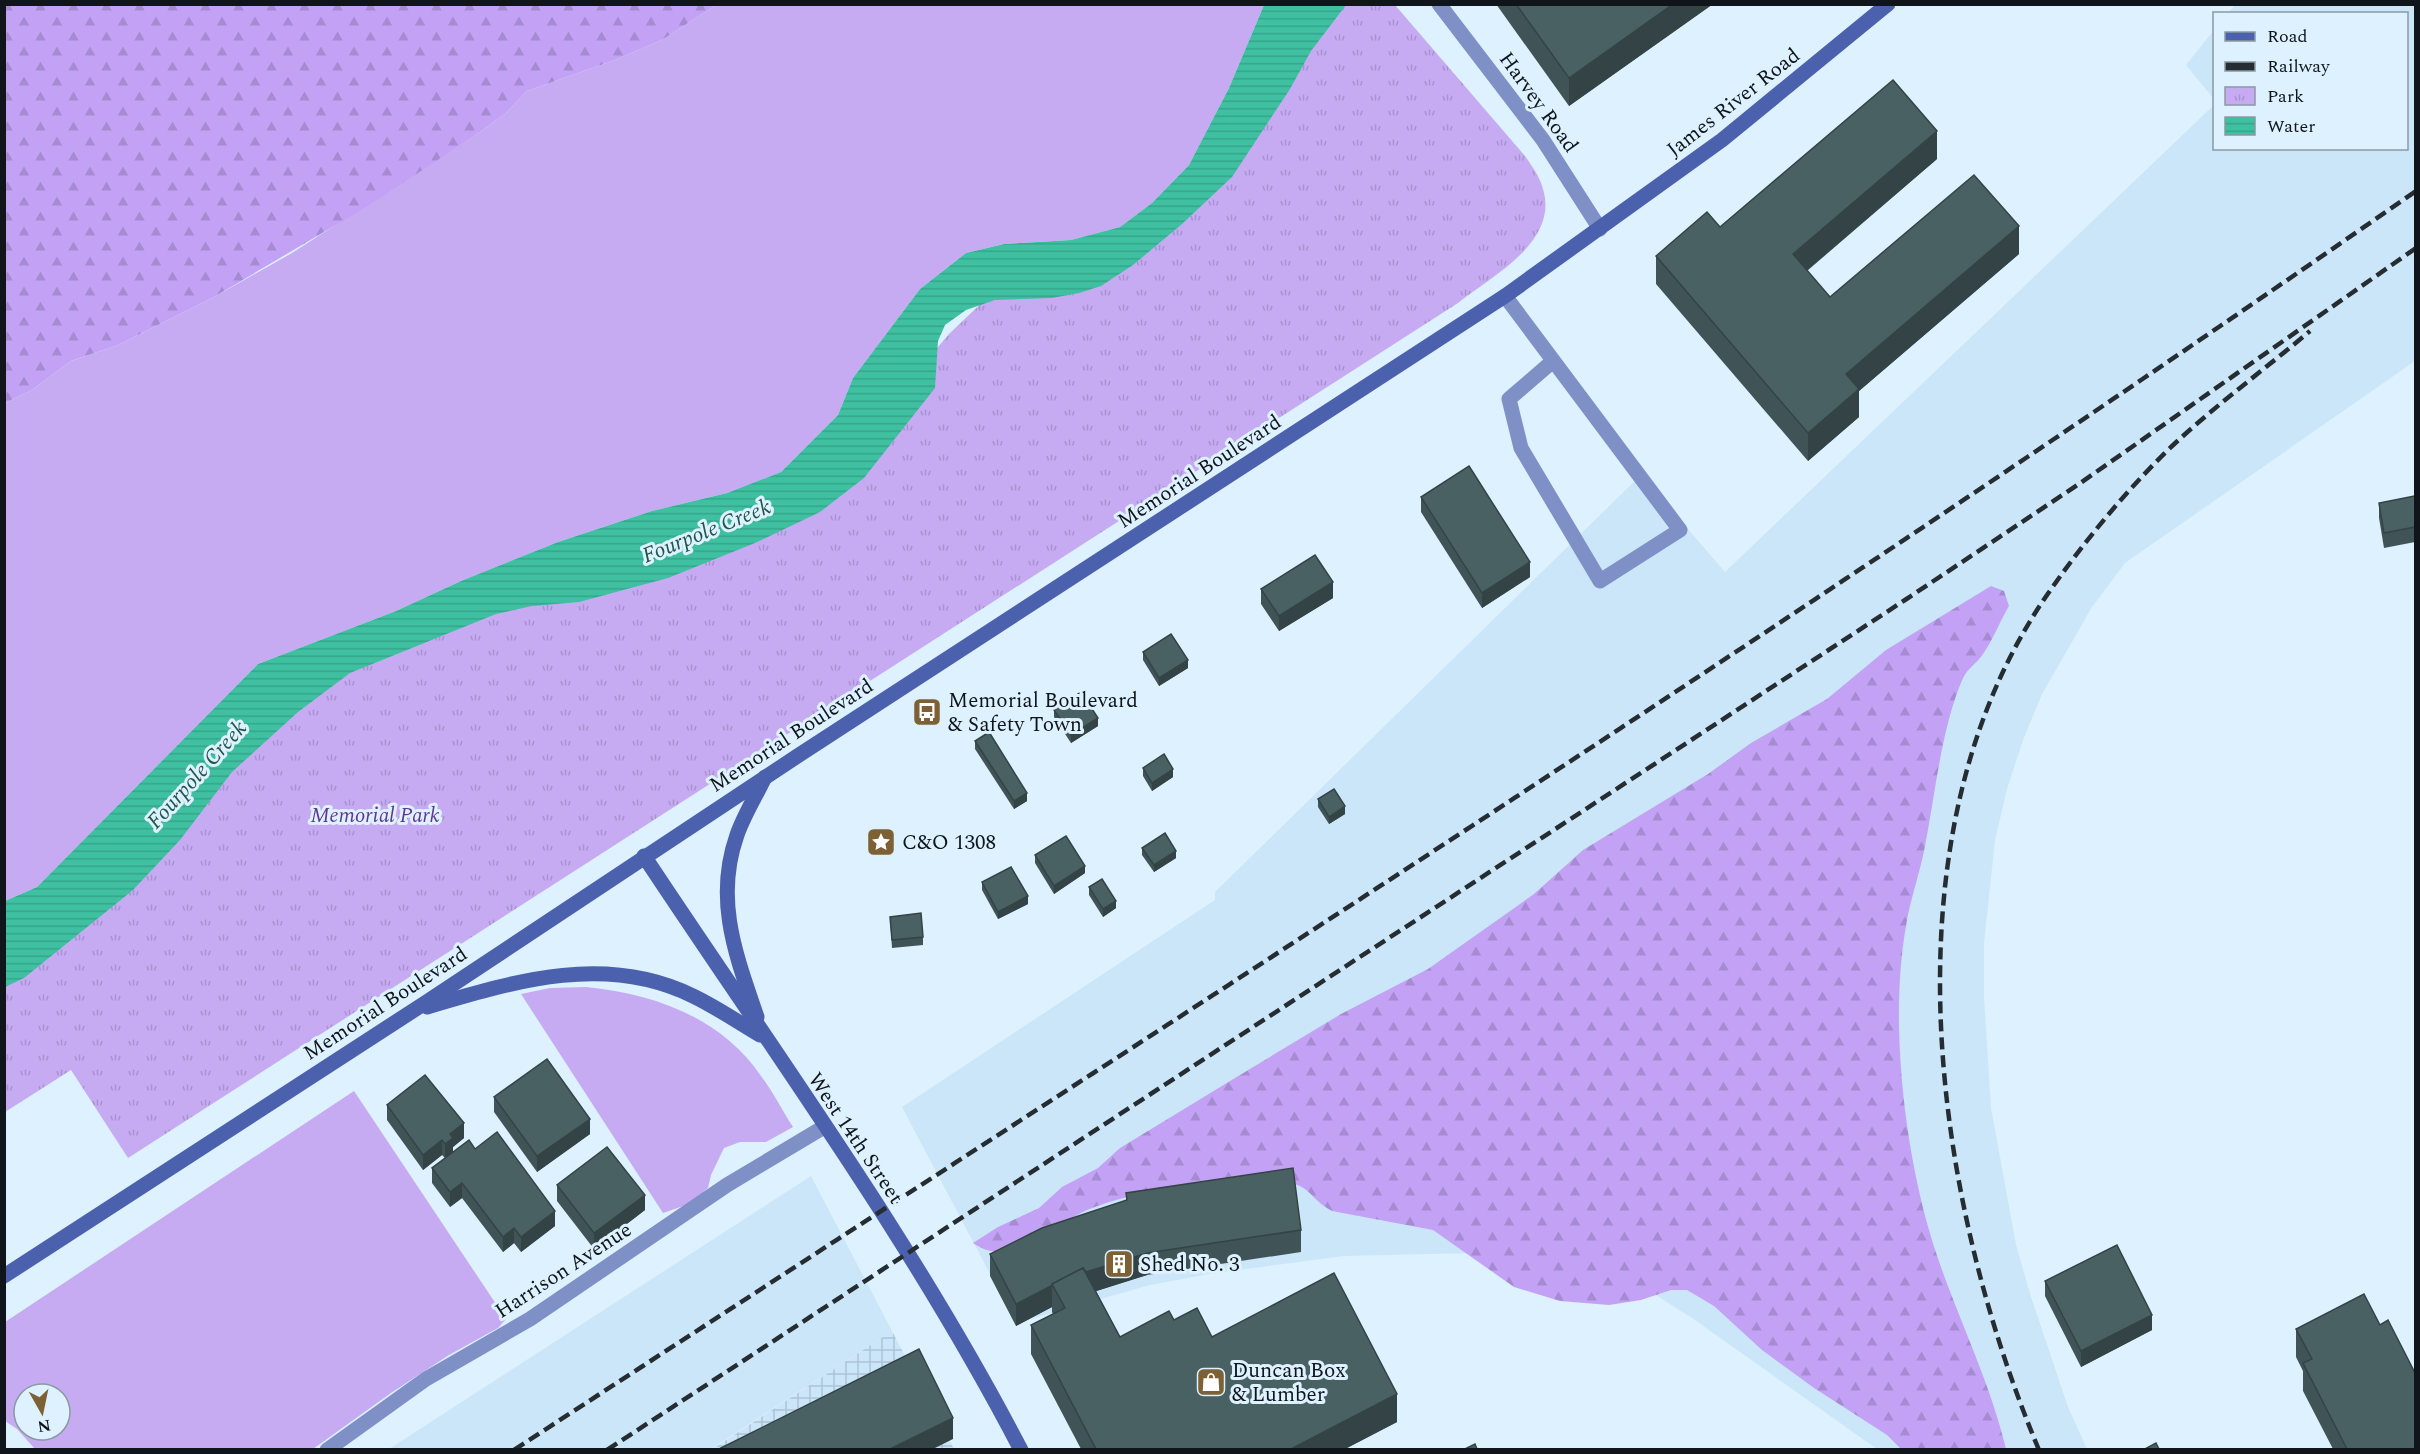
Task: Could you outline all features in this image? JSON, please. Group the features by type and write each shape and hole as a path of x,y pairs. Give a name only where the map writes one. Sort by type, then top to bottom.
{"street":[{"name":"Harvey Road","path":"1439,4 1543,140 1600,229"},
{"name":"James River Road","path":"1600,229 1722,140 1888,4"},
{"name":"Memorial Boulevard","path":"4,1276 410,1012 644,856 1505,297 1600,229"},
{"path":"1505,297 1680,530 1600,581 1521,448 1509,399 1553,361"},
{"path":"764,1037 736,952 726,906 728,870 737,834 766,777"},
{"name":"West 14th Street","path":"644,856 968,1349 1021,1449"},
{"path":"410,1012 510,982 562,974 607,973 651,981 692,996 764,1037"},
{"name":"Harrison Avenue","path":"327,1449 426,1379 530,1319 727,1185 824,1127"}],"shaded area":[{"path":"2236,4 2415,5 2415,361 2125,563 2092,607 2042,694 2023,740 2007,789 1995,840 1984,943 1984,998 1991,1108 2016,1245 2068,1407 2087,1449 1877,1449 1656,1295 1612,1276 1474,1253 1344,1256 1209,1274 1150,1285 1016,1323 902,1107 1215,900 1215,892 1641,475 1725,572 2213,106 2213,150 2408,150 2408,12 2229,12"},
{"path":"2213,31 2213,98 2186,65"},
{"path":"811,1176 892,1331 711,1449 389,1449"},
{"path":"892,1331 954,1449 711,1450"}],"green space":[{"path":"5,4 716,5 662,40 615,60 527,91 506,113 480,132 368,206 214,297 118,345 71,361 32,390 5,403"},
{"path":"716,5 1264,5 1229,88 1189,165 1152,203 1120,227 1071,240 1004,244 966,253 920,289 853,378 838,415 781,472 727,493 652,511 558,542 461,581 396,611 258,664 37,887 5,901 5,403 32,390 71,361 118,345 214,297 292,253 480,132 506,113 527,91 615,60 662,40"},
{"name":"Memorial Park","path":"1316,5 1395,5 1525,156 1542,185 1545,208 1541,225 1532,241 1504,269 1458,303 128,1158 71,1070 5,1112 5,957 212,760 446,611 619,577 888,406 949,334 991,294 1132,252"},
{"path":"1991,586 2004,591 2009,606 1987,649 1963,678 1949,719 1924,851 1906,926 1901,961 1899,1036 1911,1152 1927,1223 1989,1392 2006,1449 1901,1449 1887,1435 1814,1388 1762,1350 1714,1306 1687,1290 1671,1290 1641,1300 1609,1305 1560,1301 1514,1287 1433,1230 1332,1211 1304,1189 1291,1183 1207,1186 1157,1191 1087,1210 1032,1243 1017,1249 1003,1252 988,1250 973,1243 998,1227 1039,1208 1062,1187 1098,1168 1120,1148 1341,1014 1428,969 1534,894 1583,850 1708,774 1751,743 1827,699 1886,650"},
{"path":"586,987 611,990 661,1003 706,1024 726,1038 745,1056 765,1082 793,1127 766,1142 740,1142 724,1148 711,1175 708,1188 692,1203 663,1213 521,994 550,988"},
{"path":"354,1091 506,1319 498,1328 449,1355 313,1449 35,1449 29,1442 72,1442 72,1382 12,1382 12,1426 5,1421 5,1322"}],"water":[{"name":"Fourpole Creek","path":"1264,5 1346,5 1311,51 1290,89 1232,177 1182,224 1133,265 1101,286 1052,298 995,300 966,310 945,325 938,341 935,388 864,478 820,512 755,543 668,578 579,602 532,606 496,614 350,673 298,712 232,772 180,840 133,890 24,978 5,987 5,901 37,887 258,664 396,611 461,581 558,542 652,511 727,493 781,472 838,415 853,378 920,289 966,253 1004,244 1071,240 1120,227 1152,203 1189,165 1229,88"}],"building":[{"path":"1516,4 1673,4 1569,78"},
{"path":"1893,80 1937,131 1793,254 1830,297 1974,175 2019,226 1846,374 1859,389 1808,433 1656,256 1707,212 1720,227"},
{"path":"1469,466 1530,562 1482,593 1421,497"},
{"path":"2415,496 2415,527 2384,533 2379,503"},
{"path":"1315,555 1333,582 1279,616 1261,589"},
{"path":"1171,634 1188,660 1159,678 1143,652"},
{"path":"1081,692 1098,718 1071,735 1054,710"},
{"path":"989,732 1027,793 1014,801 975,741"},
{"path":"1164,754 1173,769 1152,783 1143,768"},
{"path":"1334,789 1345,806 1329,817 1318,799"},
{"path":"1165,833 1176,851 1154,865 1142,848"},
{"path":"1066,836 1085,866 1054,886 1035,855"},
{"path":"1011,867 1028,896 998,912 982,882"},
{"path":"1102,879 1116,901 1103,909 1089,887"},
{"path":"921,913 923,937 892,940 890,917"},
{"path":"547,1059 590,1119 537,1156 494,1097"},
{"path":"425,1075 464,1123 450,1134 453,1138 445,1144 442,1140 423,1155 387,1105"},
{"path":"497,1132 555,1211 521,1237 514,1228 503,1237 462,1183 450,1192 432,1168 469,1140 475,1149"},
{"path":"607,1147 645,1195 594,1233 557,1185"},
{"name":"Shed No. 3","path":"1293,1168 1301,1230 1147,1253 1086,1272 1083,1268 1016,1304 990,1254 1042,1228 1127,1200 1126,1193"},
{"path":"2117,1245 2152,1315 2081,1351 2045,1281"},
{"name":"Duncan Box & Lumber","path":"1083,1268 1120,1337 1169,1311 1174,1320 1197,1308 1212,1337 1334,1273 1397,1394 1291,1449 1096,1449 1031,1325 1065,1308 1052,1284"},
{"path":"2364,1294 2380,1325 2388,1320 2415,1373 2415,1449 2347,1449 2303,1363 2312,1359 2296,1329"},
{"path":"919,1349 953,1418 890,1449 719,1449"},
{"path":"2156,1443 2159,1449 2145,1449"},
{"path":"1475,1444 1477,1449 1465,1449"}],"railway":[{"path":"514,1450 1708,670 2181,353 2416,191"},
{"path":"607,1450 1905,600 2079,484 2416,248"},
{"path":"2039,1450 2002,1350 1972,1243 1951,1131 1941,1017 1943,904 1961,794 1995,690 2047,595 2075,556 2120,501 2169,449 2221,403 2310,331"}],"place":[{"name":"Memorial Boulevard & Safety Town","path":"927,712"},
{"name":"C&O 1308","path":"881,842"},
{"name":"Shed No. 3","path":"1119,1264"},
{"name":"Duncan Box & Lumber","path":"1211,1382"}]}
